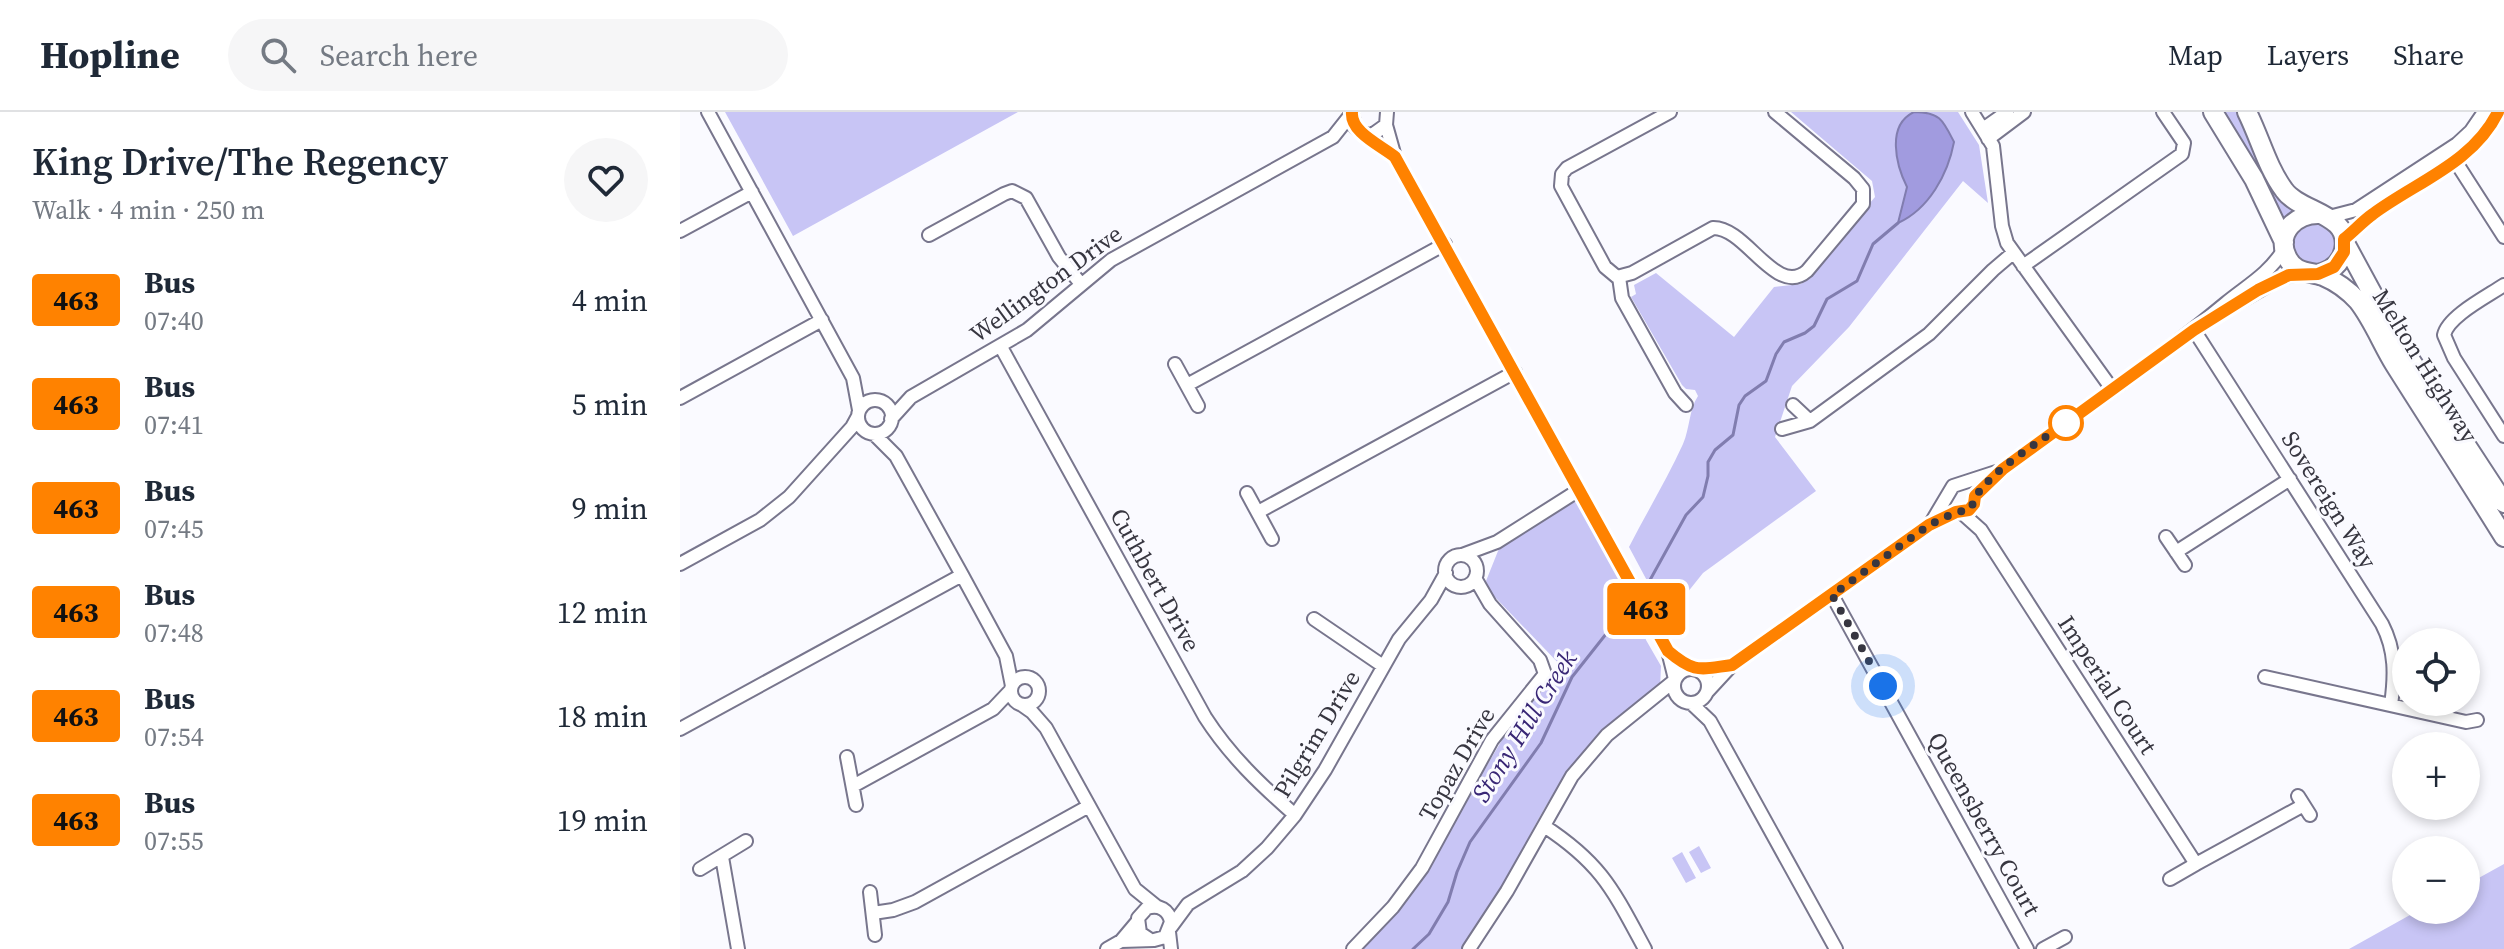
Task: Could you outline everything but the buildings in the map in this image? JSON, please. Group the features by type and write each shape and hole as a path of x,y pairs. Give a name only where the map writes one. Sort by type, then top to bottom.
{"highway":[{"name":"Melton Highway","path":"2213,112 2254,179 2291,264 2348,292 2360,304 2504,537"},
{"name":"Melton Highway","path":"2247,112 2285,193 2300,205 2325,216 2341,230 2398,341 2504,503"},
{"path":"2284,246 2291,223 2300,217 2325,216"},
{"path":"2312,274 2334,267 2340,260 2344,241"}],"street":[{"path":"708,112 853,378 861,427 896,456 1006,656 1039,687 1038,696 1046,728"},
{"path":"1670,112 1567,168 1561,177 1561,186 1605,267 1619,277 1622,298 1675,393 1686,405"},
{"path":"1619,277 1632,273 1713,228 1728,230 1783,277 1795,278 1807,271 1863,204 1863,189 1775,112"},
{"path":"1972,112 1995,154 2004,235 2013,253 2112,389"},
{"path":"1986,134 2007,112"},
{"path":"1986,134 2024,112"},
{"path":"2023,266 2177,158 2183,151 2184,143 2163,112"},
{"path":"2325,216 2356,210 2452,158 2484,112"},
{"path":"2344,241 2374,213 2485,135 2498,112"},
{"path":"1352,113 1353,123 1395,157"},
{"name":"Wellington Drive","path":"891,421 911,397 1001,347 1046,316 1081,284 1127,250 1333,137 1352,113"},
{"path":"1365,134 1378,133 1389,117"},
{"path":"1389,117 1395,157 1668,651 1677,697 1710,721 1836,949"},
{"name":"Wellington Drive","path":"1333,137 1365,134"},
{"path":"2452,158 2504,237"},
{"path":"680,231 752,192"},
{"path":"929,235 1004,194 1019,193 1026,198 1059,257 1081,284"},
{"path":"1187,385 1445,244"},
{"path":"1644,707 1700,701 1732,665 1929,525 1969,510 1974,500 2003,469 2240,297 2265,275 2284,246"},
{"path":"1782,429 1810,421 1929,334 2013,253"},
{"path":"2240,297 2289,275 2312,274"},
{"path":"2504,285 2464,311 2444,331 2454,358 2504,436"},
{"path":"680,398 822,320"},
{"name":"Sovereign Way","path":"2194,330 2387,633 2394,663 2391,705"},
{"name":"Cuthbert Drive","path":"1001,347 1205,717 1233,757 1295,815"},
{"path":"1175,364 1198,406"},
{"path":"1258,512 1515,372"},
{"path":"853,378 889,409 896,456"},
{"name":"Wellington Drive","path":"881,401 911,397"},
{"path":"680,564 770,512 789,497 841,439 865,403 881,401"},
{"path":"1793,405 1810,421"},
{"path":"841,439 855,433 884,431 891,421"},
{"path":"1929,525 1950,489 2003,469"},
{"path":"2176,552 2290,479"},
{"path":"1961,484 1970,487 1974,500"},
{"name":"Pilgrim Drive","path":"1170,930 1188,904 1242,871 1295,815 1325,770 1399,639 1431,600 1449,561 1497,542 1579,490"},
{"path":"1247,493 1272,539"},
{"path":"1946,496 1948,506 1959,512"},
{"name":"Imperial Court","path":"1974,500 1981,530"},
{"name":"Imperial Court","path":"1959,512 1981,530 2196,864"},
{"path":"2166,537 2185,565"},
{"name":"Pilgrim Drive","path":"1431,600 1468,579 1497,542"},
{"path":"1446,573 1468,579 1471,559 1462,555"},
{"path":"680,729 962,575"},
{"name":"Topaz Drive","path":"1353,949 1393,907 1422,868 1492,740 1545,674 1540,660 1468,579"},
{"name":"Queensberry Court","path":"1832,595 2027,949"},
{"path":"1314,619 1383,666"},
{"path":"1668,651 1707,681 1710,721"},
{"path":"1006,656 1011,688 1019,704 1032,712 1046,728 1135,889 1168,913 1171,949"},
{"path":"1469,949 1503,899 1572,776 1593,750 1682,671 1732,665"},
{"path":"993,709 1016,680 1028,677"},
{"path":"2265,677 2472,721 2466,732"},
{"path":"853,786 993,709 1033,703 1038,696"},
{"path":"847,757 856,805"},
{"path":"873,913 915,902 1089,806"},
{"path":"2170,879 2303,806"},
{"path":"1544,826 1576,847 1605,878 1645,949"},
{"path":"700,869 746,841"},
{"path":"722,857 738,949"},
{"path":"1135,889 1140,933 1155,943"},
{"path":"870,892 875,935"},
{"name":"Pilgrim Drive","path":"1158,907 1188,904"},
{"path":"1107,949 1121,941 1143,910 1158,907"},
{"path":"1121,941 1155,943 1170,930"},
{"name":"Queensberry Court","path":"2043,949 2065,937"}],"shaded area":[{"path":"725,112 1018,112 793,236"},
{"path":"1791,112 1958,112 1979,145 1988,203 1963,181 1849,327 1792,386 1775,437 1816,491 1703,573 1667,618 1629,547 1683,444 1698,396 1695,390 1682,385 1631,297 1636,294 1634,285 1656,273 1734,337 1774,287 1801,284 1875,197 1872,181"},
{"path":"1914,112 1940,119 1954,142 1942,178 1928,200 1898,223 1907,187 1897,157 1897,136 1905,118"},
{"path":"2221,112 2238,112 2300,212 2284,224"},
{"path":"2313,222 2328,229 2335,244 2328,259 2313,266 2298,259 2291,244 2298,229"},
{"path":"1575,502 1586,508 1637,601 1646,640 1661,666 1660,689 1600,736 1575,764 1552,796 1488,913 1462,949 1361,949 1414,889 1512,723 1531,699 1564,669 1492,594 1486,581 1500,546 1565,504"},
{"path":"1699,846 1711,868 1701,873 1689,852"},
{"path":"1682,852 1696,878 1686,883 1672,858"},
{"path":"2504,864 2504,949 2349,949 2394,924 2480,924 2480,877"}],"waterway":[{"name":"Stony Hill Creek","path":"1650,580 1686,515 1703,497 1708,462 1715,450 1733,435 1739,405 1745,396 1766,381 1784,342 1814,326 1827,299 1857,281 1873,244 1898,223"},
{"name":"Stony Hill Creek","path":"1413,949 1429,934 1448,902 1470,842 1541,743 1572,677 1625,610"}],"bus line":[{"name":"463","path":"1352,112 1358,131 1395,157 1668,651 1697,670 1732,665 1929,525 1956,512 1969,510 1975,496 2003,469 2194,330 2281,278 2298,273 2327,272 2340,260 2344,252 2344,239 2374,213 2466,153 2490,129 2498,112"}],"route":[{"path":"1883,686 1832,595 1929,525 1956,512 1969,510 1975,496 2003,469 2068,421 2066,423"}]}
